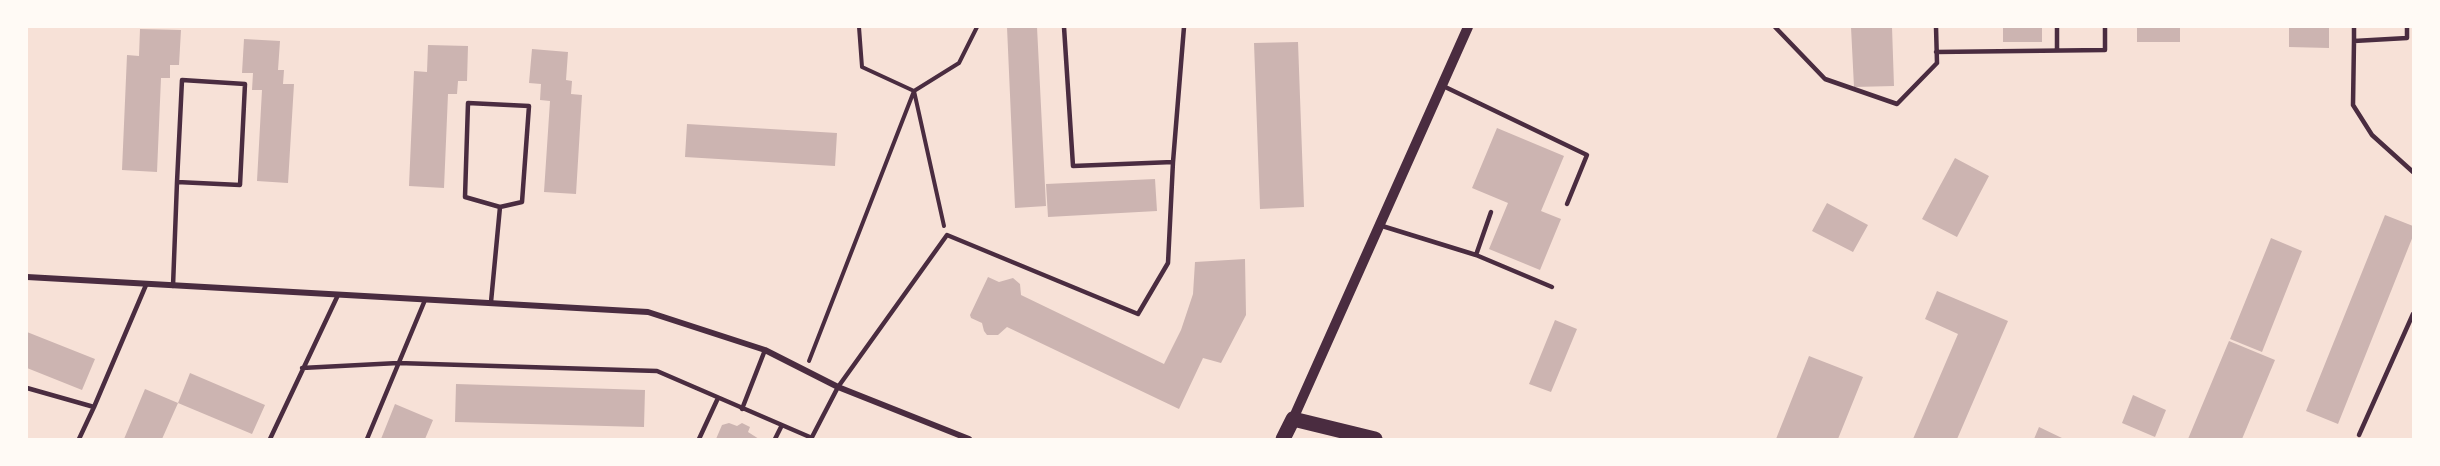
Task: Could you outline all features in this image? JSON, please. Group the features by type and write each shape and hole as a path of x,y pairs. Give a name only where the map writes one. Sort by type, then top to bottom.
{"main road":[{"path":"1283,439 1293,419 1375,439"}],"street":[{"path":"1293,419 1468,27"},
{"path":"27,277 648,312 765,350 838,387 969,439"}],"lane":[{"path":"1064,27 1073,166 1173,162"},
{"path":"302,368 398,363 657,371 811,438 838,387 947,235 1138,315 1168,263 1173,162 1184,27"},
{"path":"1775,27 1826,79 1897,104 1937,63 1936,27"},
{"path":"2057,27 2057,50"},
{"path":"1936,52 2105,50 2105,27"},
{"path":"2354,27 2354,105 2372,135 2413,172"},
{"path":"2354,41 2407,38 2407,27"},
{"path":"173,286 177,182 182,80 245,84 240,185 177,182"},
{"path":"1441,85 1587,155 1567,204"},
{"path":"468,103 529,106 522,201 500,207 465,197 468,103"},
{"path":"490,302 500,207"},
{"path":"1476,255 1491,212"},
{"path":"1379,225 1476,255 1552,287"},
{"path":"79,439 146,285"},
{"path":"270,439 338,295"},
{"path":"367,439 425,300"},
{"path":"2359,435 2413,314"},
{"path":"742,409 765,350"},
{"path":"27,388 94,407"},
{"path":"699,439 718,398"},
{"path":"775,439 782,425"}],"path":[{"path":"859,27 862,67 914,91"},
{"path":"805,370 914,91 959,63 977,27"},
{"path":"914,91 947,235"}],"building":[{"path":"1007,27 1037,27 1046,206 1015,208"},
{"path":"1851,27 1892,27 1894,86 1854,87"},
{"path":"2003,27 2042,27 2042,42 2003,42"},
{"path":"2137,27 2180,27 2180,42 2137,42"},
{"path":"2289,27 2329,27 2329,48 2289,47"},
{"path":"140,29 181,30 179,65 170,65 170,78 161,78 157,172 122,170 127,55 139,56"},
{"path":"244,39 280,41 278,70 284,70 283,84 294,84 288,183 257,181 262,90 252,90 253,73 242,73"},
{"path":"1298,42 1304,207 1260,209 1254,43"},
{"path":"428,45 468,46 467,81 458,81 457,94 448,94 444,188 409,186 414,71 427,72"},
{"path":"532,49 568,52 566,80 572,81 571,94 582,95 576,194 544,192 550,101 540,100 541,84 529,83"},
{"path":"687,124 837,133 835,166 685,157"},
{"path":"1497,128 1564,156 1541,211 1561,219 1540,270 1489,249 1508,203 1472,188"},
{"path":"1955,158 1989,176 1957,237 1922,219"},
{"path":"1155,179 1157,211 1048,217 1046,184"},
{"path":"1827,203 1868,225 1853,252 1812,231"},
{"path":"2385,215 2413,226 2413,236 2338,424 2306,411"},
{"path":"2271,238 2302,251 2262,352 2230,339"},
{"path":"1245,259 1246,315 1221,363 1203,358 1179,409 1007,327 998,335 987,335 982,323 971,318 970,315 988,277 999,282 1013,278 1020,284 1021,295 1164,364 1181,330 1193,294 1195,262"},
{"path":"1937,291 2008,321 1957,439 1913,439 1958,334 1925,319"},
{"path":"1555,320 1577,329 1551,392 1529,384"},
{"path":"27,332 95,359 82,390 27,368"},
{"path":"2229,341 2275,360 2242,439 2188,439"},
{"path":"1809,356 1863,377 1838,439 1776,439"},
{"path":"190,373 265,405 252,434 178,403"},
{"path":"456,384 645,390 644,427 455,422"},
{"path":"145,389 178,403 162,439 124,439"},
{"path":"2133,395 2166,410 2155,437 2122,423"},
{"path":"395,404 433,420 425,439 381,439"},
{"path":"729,423 737,426 742,423 750,427 748,432 759,439 716,439 722,425"},
{"path":"2039,427 2064,439 2034,439"}]}
